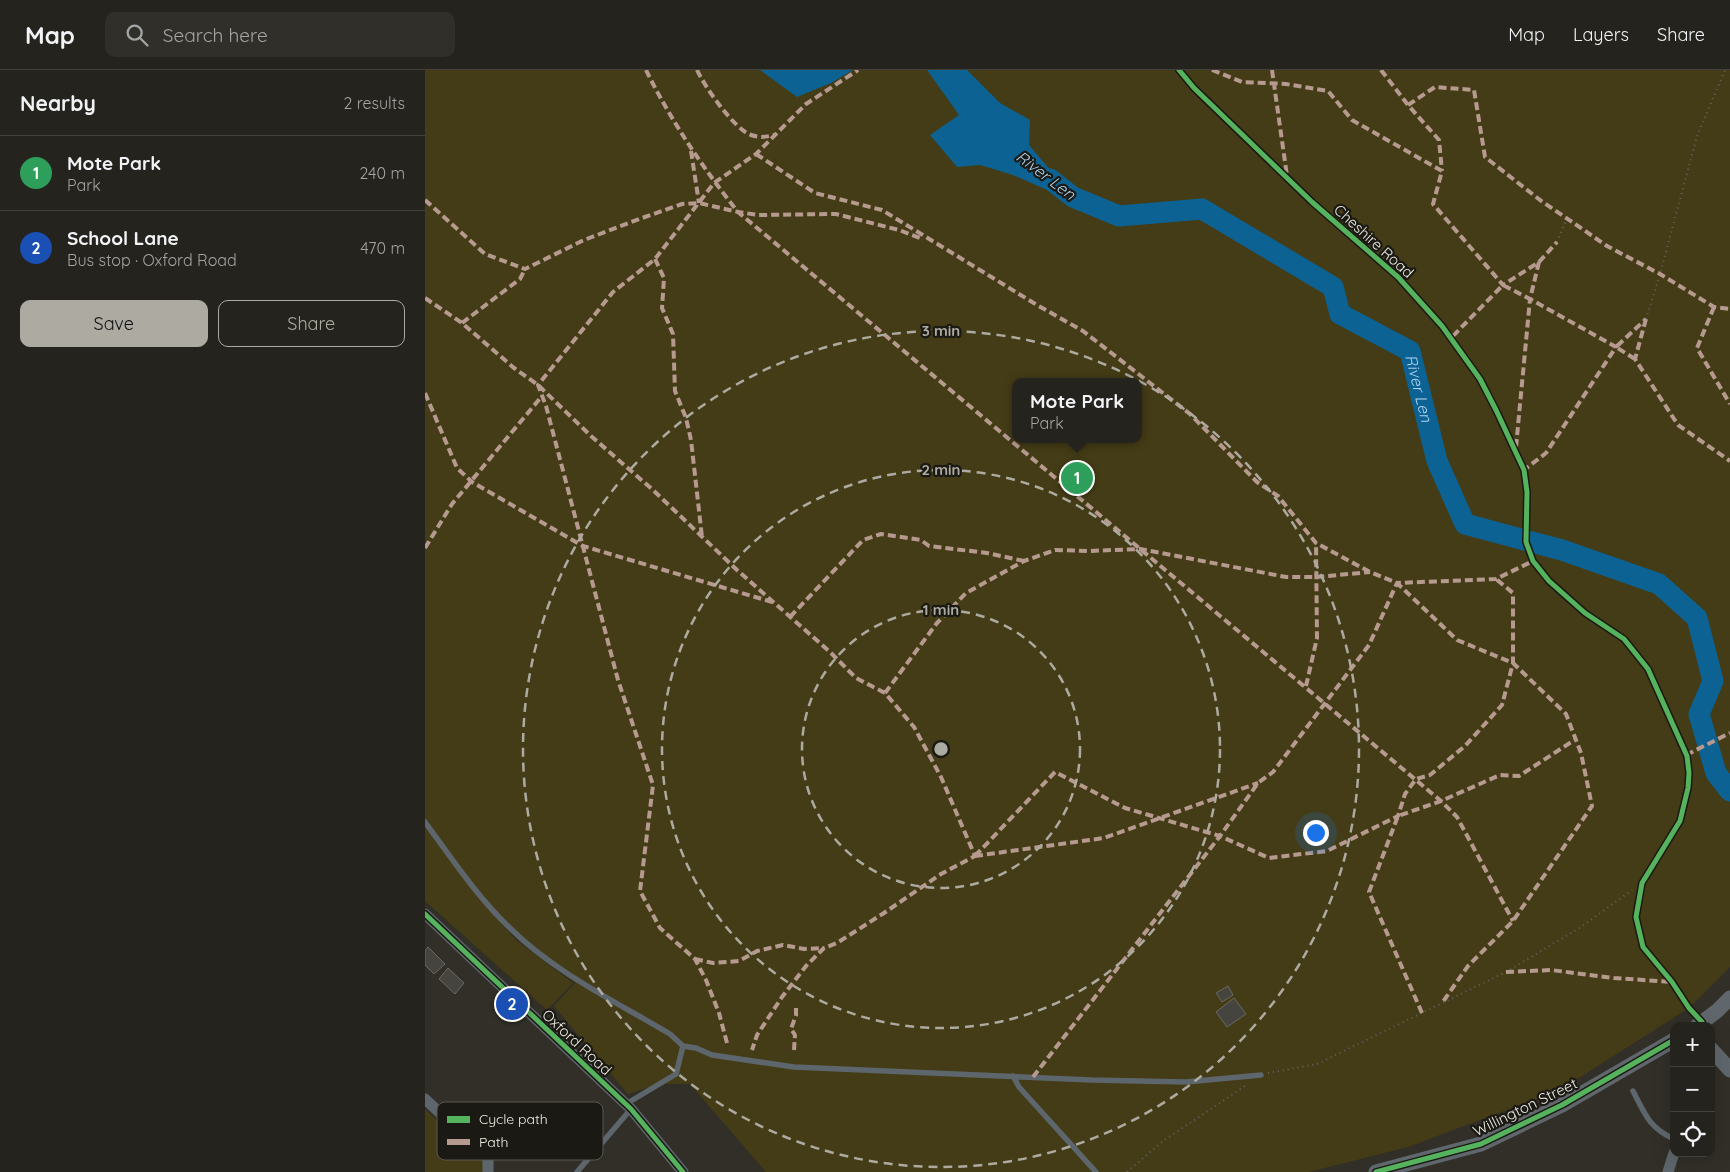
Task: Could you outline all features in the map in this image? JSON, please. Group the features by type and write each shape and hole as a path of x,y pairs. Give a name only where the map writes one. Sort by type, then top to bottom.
{"street":[{"name":"Oxford Road","path":"425,914 628,1107 683,1172"},
{"path":"1702,1022 1730,998"},
{"name":"Willington Street","path":"1376,1172 1481,1144 1562,1105 1670,1042"},
{"path":"1715,1053 1730,1070"},
{"path":"425,1099 437,1110"},
{"path":"1668,1172 1673,1157"}],"lane":[{"name":"Cheshire Road","path":"1179,70 1194,88 1312,202 1398,277 1442,326 1480,379 1525,470 1527,492 1526,542 1533,562 1549,581 1585,613 1624,639 1648,669 1687,756 1689,773 1688,788 1680,821 1643,883 1636,917 1643,947 1673,982 1698,1022"},
{"path":"425,822 466,878 511,930 540,954 577,979 669,1034 683,1046 696,1048 712,1055 794,1067 1013,1076 1186,1082 1261,1075"},
{"path":"603,1139 628,1107 676,1074 683,1046"},
{"path":"1013,1076 1019,1087 1096,1172"},
{"path":"1633,1091 1649,1121 1660,1133 1670,1137"},
{"path":"577,1172 586,1160"}],"path":[{"path":"1646,319 1697,136 1725,70"},
{"path":"1557,242 1567,218"},
{"path":"1127,1172 1163,1141 1261,1075 1317,1064 1506,972 1581,927 1643,883"}],"shaded area":[{"path":"425,70 1730,70 1730,967 1689,1008 1560,1090 1408,1147 1309,1172 766,1172 690,1084 660,1084 628,1094 554,1006 575,983 517,939 478,897 516,940 573,983 547,1010 425,901"},
{"path":"425,1109 437,1121 437,1160 482,1160 485,1163 483,1172 425,1172"}],"water":[{"path":"760,70 853,70 831,83 797,97"},
{"path":"927,70 967,70 1000,103 1030,120 1029,145 1073,197 1054,193 1013,175 980,165 957,167 930,135 959,115"}],"building":[{"path":"428,947 445,964 434,974 425,965 425,951"},
{"path":"448,968 464,983 455,994 439,979"},
{"path":"1228,986 1233,995 1222,1002 1216,993"},
{"path":"1234,998 1246,1014 1227,1027 1216,1012"}],"waterway":[{"name":"River Len","path":"1050,179 1073,197 1119,216 1202,209 1333,287 1340,314 1410,351 1437,461 1465,524 1562,550 1659,584 1697,618 1713,681 1699,714 1716,773 1730,791"}],"marked path":[{"path":"646,70 688,144 738,212 1012,442"},
{"path":"697,70 721,107 744,131 757,137 774,135"},
{"path":"727,1043 719,1013 706,980 695,959 660,928 640,891 653,785 618,680 546,406 538,385 613,292 655,259 714,183 756,154 806,104 858,70"},
{"path":"1212,70 1242,82 1286,84 1328,91 1352,120 1442,171 1433,204 1503,285 1539,262 1530,299 1503,285 1451,338"},
{"path":"1272,70 1287,176"},
{"path":"1381,70 1408,105 1439,140 1442,171"},
{"path":"1408,105 1435,87 1474,90 1485,157 1540,200 1607,246 1660,274 1714,307 1730,309"},
{"path":"691,151 699,203"},
{"path":"756,154 815,193 882,210 1083,331 1190,414 1257,482 1278,496 1316,543 1370,572 1397,583 1457,640 1513,663 1566,714 1581,753 1592,806 1513,921 1468,966 1442,1003"},
{"path":"425,200 485,254 525,269 584,240 682,204 699,203 758,215 836,214 899,230 920,238"},
{"path":"1539,262 1557,242"},
{"path":"655,259 664,278 662,308 673,334 675,391 686,418 691,440 702,537"},
{"path":"462,323 520,279 525,269"},
{"path":"425,298 462,323 514,368 538,385 591,436 653,490 737,570 830,652 856,678 885,693 914,727 941,777 975,856 941,874 837,943 824,948 806,966 782,997 757,1035 752,1050"},
{"path":"1516,447 1530,299 1616,347 1546,453 1524,470"},
{"path":"1714,307 1697,348 1730,404"},
{"path":"1646,319 1635,359 1678,425 1730,461"},
{"path":"1635,359 1616,347 1646,319"},
{"path":"425,393 457,468 472,482 583,546 772,602"},
{"path":"425,548 452,504 542,396"},
{"path":"1014,443 1441,801 1457,817 1513,921"},
{"path":"790,617 863,540 881,534 921,540 929,546 987,553 1024,561"},
{"path":"1306,686 1317,638 1316,543"},
{"path":"885,693 937,623 966,593 1024,561 1055,550 1140,549 1286,577 1317,577 1370,572"},
{"path":"1033,1077 1220,836 1258,783 1273,772 1369,645 1397,583 1496,579 1533,561"},
{"path":"975,856 1055,772 1125,808 1220,836 1269,858 1327,851 1398,816 1405,794 1416,779 1430,775 1465,746 1502,705 1513,663 1513,593 1496,579"},
{"path":"1687,756 1730,733"},
{"path":"1422,1013 1369,892 1398,816 1441,801 1500,775 1519,776 1576,739"},
{"path":"975,856 1104,838 1258,783"},
{"path":"695,959 713,963 739,961 757,951 783,945 804,949 824,948"},
{"path":"1506,972 1551,970 1614,978 1672,982"},
{"path":"794,1050 795,1035 791,1029 796,1015 796,1005"}],"cycle path":[{"path":"1179,70 1194,88 1312,202 1398,277 1442,326 1480,379 1524,470 1527,492 1526,542 1533,561 1549,581 1585,613 1624,639 1648,669 1687,756 1689,773 1688,788 1680,821 1642,883 1636,917 1643,947 1672,982 1689,1008 1702,1022"},
{"path":"425,914 631,1109 683,1172"},
{"path":"1376,1172 1481,1144 1562,1105 1670,1042"}],"place":[{"name":"Mote Park","path":"1077,478"},
{"name":"School Lane","path":"512,1004"}]}
